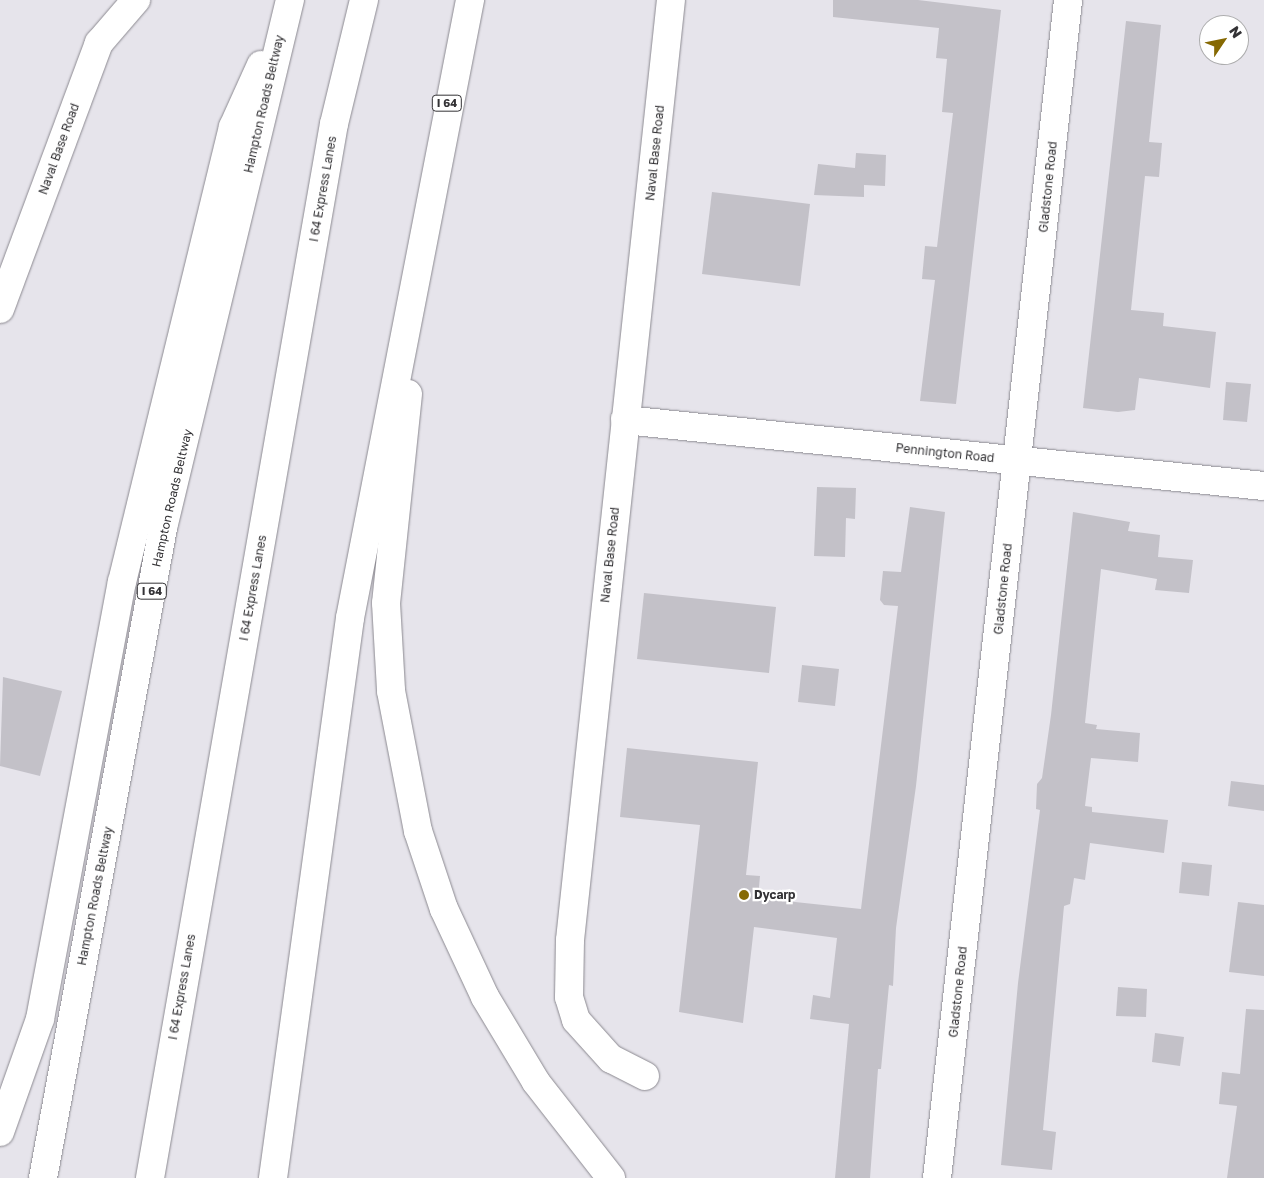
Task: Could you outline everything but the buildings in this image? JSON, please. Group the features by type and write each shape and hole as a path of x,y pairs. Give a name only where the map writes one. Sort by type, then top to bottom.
{"main road":[{"name":"Naval Base Road","path":"0,309 99,42 136,0"},
{"name":"I 64 Express Lanes","path":"150,1178 334,124 364,0"},
{"name":"I 64","path":"273,1178 350,618 427,207 470,0"},
{"name":"Naval Base Road","path":"645,1076 611,1059 590,1040 576,1020 569,997 570,940 672,0"},
{"name":"Gladstone Road","path":"937,1178 1068,0"},
{"path":"0,1132 40,1019 122,582 233,126 288,4"},
{"name":"Hampton Roads Beltway","path":"43,1178 163,528 288,4"},
{"path":"427,207 386,603 390,691 404,772 418,832 444,909 486,998 536,1082 611,1178"},
{"name":"Pennington Road","path":"625,420 1264,486"}],"place":[{"name":"Dycarp","path":"744,895"}]}
